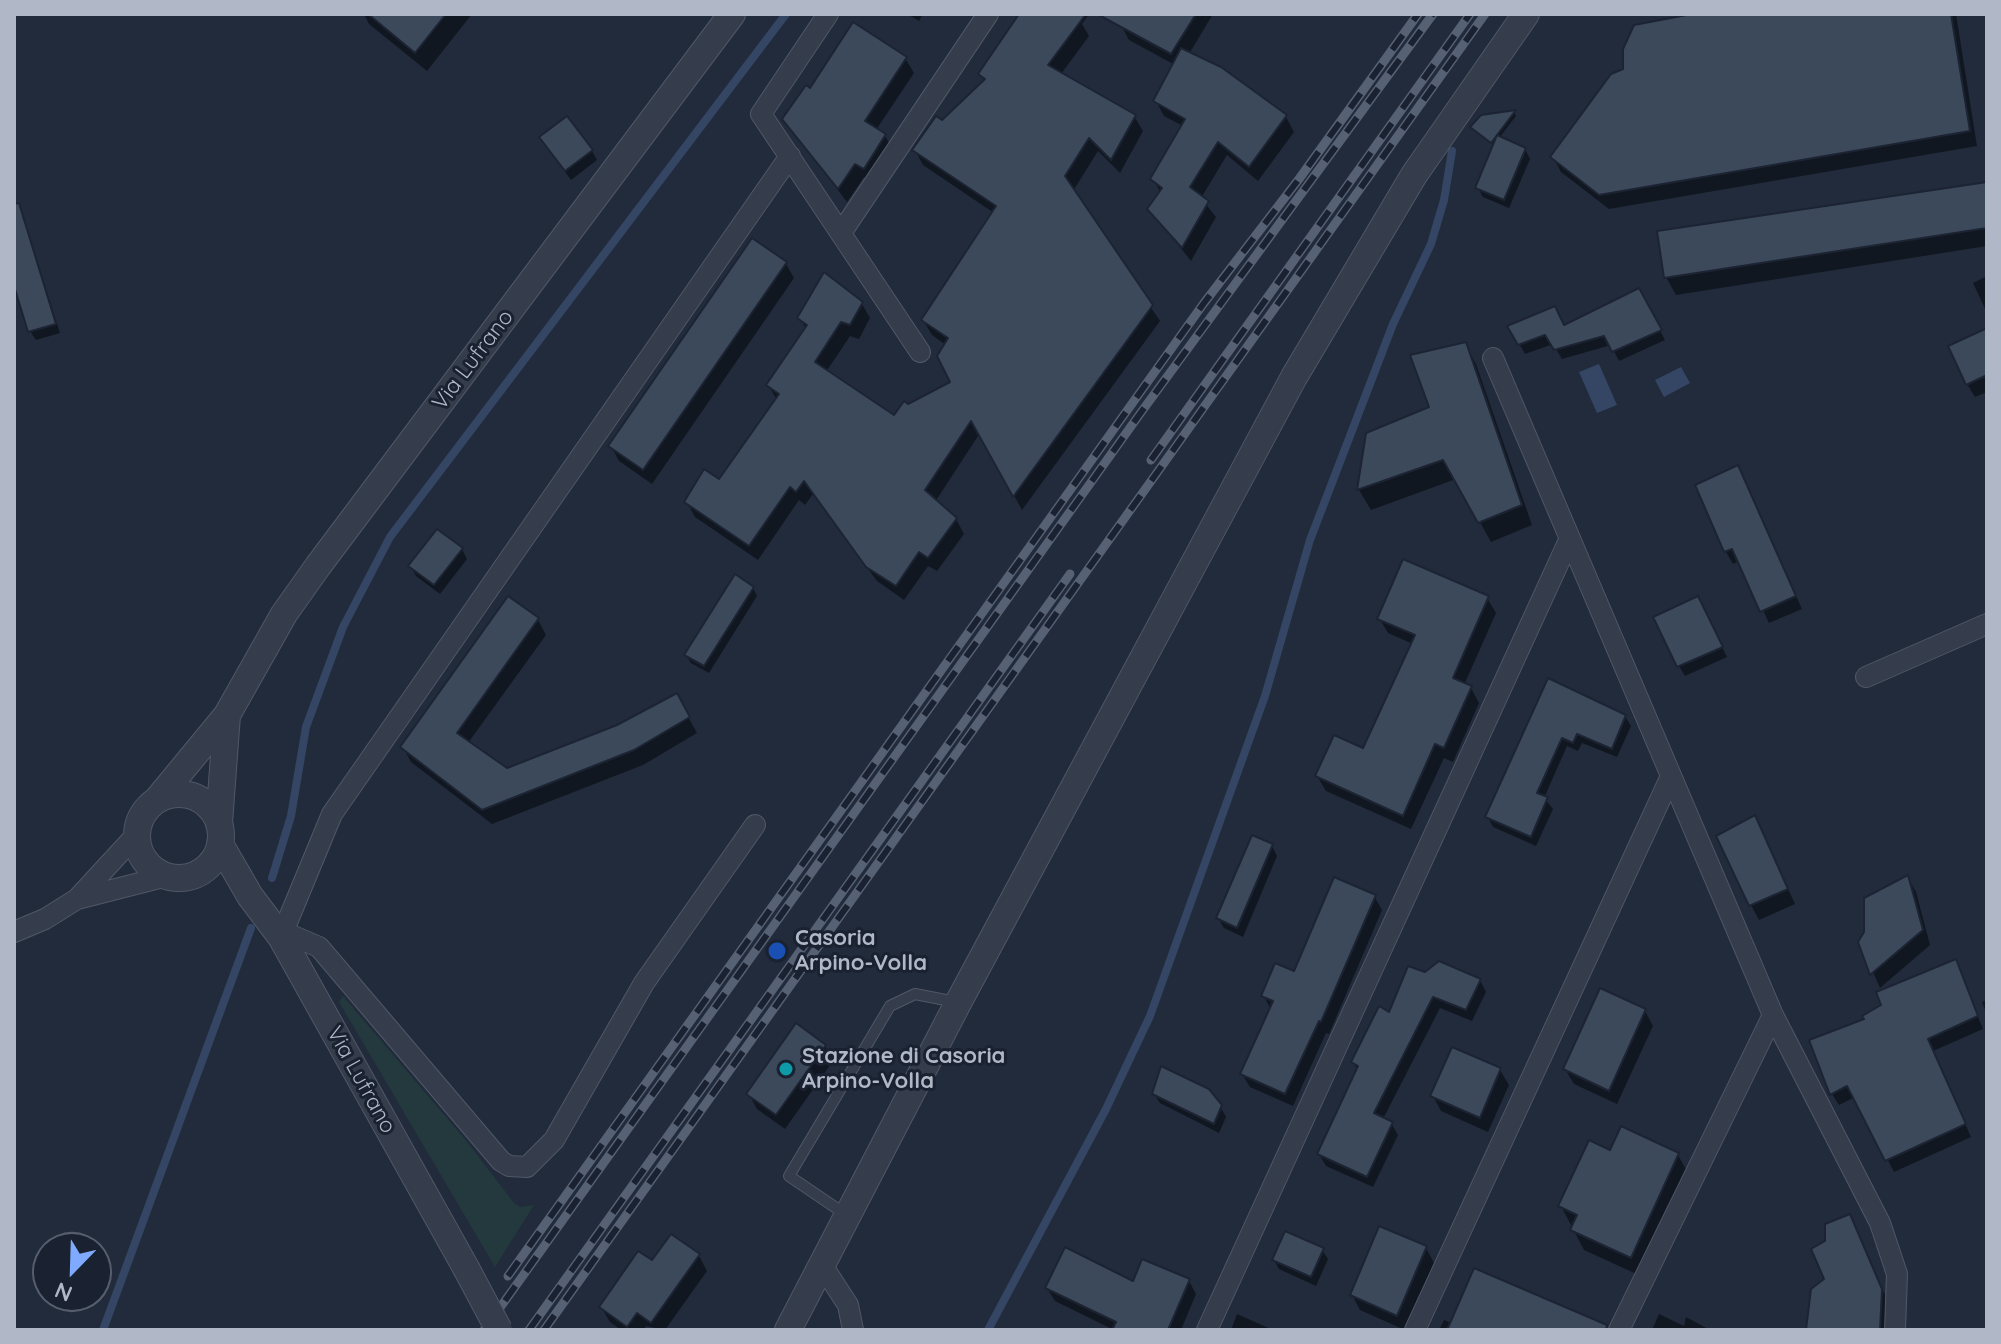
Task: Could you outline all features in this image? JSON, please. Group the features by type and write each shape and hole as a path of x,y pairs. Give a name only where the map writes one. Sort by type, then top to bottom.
{"street":[{"name":"Via Lufrano","path":"14,932 45,919 77,899 137,834 140,821 227,715 276,626 318,566 732,14"},
{"path":"828,14 761,114 920,352"},
{"path":"841,233 988,14"},
{"path":"788,1330 958,1003 1294,377 1414,175 1526,14"},
{"path":"281,937 332,814 790,156"},
{"path":"1493,358 1773,1015 1880,1223 1897,1274 1895,1330"},
{"path":"1207,1330 1570,538"},
{"path":"1866,677 1987,624"},
{"name":"Via Lufrano","path":"220,834 227,715"},
{"path":"1415,1330 1671,776"},
{"name":"Via Lufrano","path":"157,800 169,795 194,797 205,803 250,896 281,937 499,1330"},
{"path":"281,937 291,935 319,947 501,1161 509,1166 527,1167 554,1140 644,983 755,825"},
{"path":"137,834 145,860 167,876"},
{"path":"195,875 216,857 220,834"},
{"name":"Via Lufrano","path":"77,899 167,876 195,875 250,896"},
{"path":"1619,1330 1773,1015"},
{"path":"822,1265 848,1305 853,1330"}],"lane":[{"path":"847,1216 789,1176 890,1006 915,994 958,1003"}],"green space":[{"path":"343,996 468,1143 514,1203 520,1207 534,1205 495,1267 339,1002"}],"water":[{"path":"1599,364 1617,405 1597,413 1579,372"},
{"path":"1681,367 1690,383 1664,397 1655,380"}],"building":[{"path":"368,14 446,14 415,53"},
{"path":"1019,14 1086,14 1048,65 1136,115 1111,160 1089,138 1065,176 1153,305 1013,497 971,421 925,490 957,518 928,558 919,552 896,586 866,567 804,481 796,492 790,487 749,546 684,502 704,469 719,479 779,394 766,385 807,325 797,318 824,272 863,302 850,325 841,322 815,362 894,415 904,401 908,404 950,382 937,356 948,338 921,320 996,206 912,150 936,116 942,120 985,79 978,74"},
{"path":"1097,14 1196,14 1171,54"},
{"path":"1692,14 1951,14 1970,131 1599,195 1550,157 1611,74 1623,69 1623,49 1634,25"},
{"path":"853,22 907,57 865,121 886,134 864,169 855,164 838,189 782,119 806,85 810,88"},
{"path":"1181,48 1221,67 1287,115 1249,167 1218,142 1190,187 1209,201 1182,248 1147,209 1162,188 1150,179 1185,119 1153,101"},
{"path":"1516,110 1491,143 1470,127 1481,115"},
{"path":"567,116 593,150 565,171 539,137"},
{"path":"1497,135 1526,148 1504,200 1475,188"},
{"path":"1987,182 1987,228 1664,278 1657,231"},
{"path":"19,203 56,324 28,332 14,286 14,204"},
{"path":"752,238 787,262 643,470 608,446"},
{"path":"1639,288 1662,330 1612,352 1604,336 1554,350 1545,335 1518,345 1507,326 1555,306 1564,325"},
{"path":"1987,328 1987,375 1966,385 1948,346"},
{"path":"1466,342 1522,505 1478,523 1443,460 1357,490 1366,433 1429,407 1410,355"},
{"path":"1738,465 1796,596 1760,612 1732,549 1724,552 1695,485"},
{"path":"437,529 463,548 434,585 408,566"},
{"path":"1403,559 1489,596 1453,678 1472,686 1444,748 1435,744 1403,816 1315,776 1334,735 1363,748 1415,635 1377,619"},
{"path":"735,574 754,587 704,666 684,655"},
{"path":"508,596 539,618 457,733 507,768 617,725 677,693 690,717 634,750 482,810 400,747"},
{"path":"1698,596 1723,647 1677,667 1653,617"},
{"path":"1548,678 1626,715 1612,749 1577,734 1573,743 1562,738 1537,793 1548,797 1531,837 1485,817"},
{"path":"1755,815 1788,889 1749,906 1716,836"},
{"path":"1252,835 1273,844 1237,928 1216,918"},
{"path":"1908,875 1923,930 1870,975 1858,942 1864,932 1864,898"},
{"path":"1334,877 1376,895 1321,1022 1285,1094 1240,1074 1273,1001 1261,996 1275,963 1294,971"},
{"path":"1956,959 1978,1016 1928,1039 1966,1124 1885,1161 1847,1086 1830,1095 1809,1040 1864,1019 1862,1016 1881,1005 1876,992"},
{"path":"1439,961 1481,979 1466,1010 1433,997 1374,1113 1393,1122 1367,1177 1317,1154 1358,1066 1351,1062 1379,1006 1389,1012 1408,966 1425,972"},
{"path":"1600,988 1646,1009 1609,1091 1563,1069"},
{"name":"Stazione di Casoria Arpino-Volla","path":"796,1023 826,1045 776,1115 746,1094"},
{"path":"1452,1047 1501,1068 1480,1118 1430,1096"},
{"path":"1161,1066 1209,1089 1222,1105 1214,1124 1152,1094"},
{"path":"1621,1126 1679,1153 1631,1258 1570,1230 1577,1215 1558,1206 1589,1140 1610,1150"},
{"path":"1850,1214 1882,1289 1880,1330 1806,1330 1811,1289 1824,1279 1811,1249 1825,1241 1825,1224"},
{"path":"1379,1226 1427,1246 1397,1316 1350,1295"},
{"path":"1285,1231 1324,1248 1311,1277 1272,1260"},
{"path":"671,1234 700,1254 651,1323 637,1313 627,1327 599,1307 638,1251 652,1260"},
{"path":"1065,1247 1133,1281 1142,1259 1190,1279 1168,1330 1112,1330 1116,1322 1045,1288"},
{"path":"1474,1268 1607,1325 1606,1330 1447,1330"}],"waterway":[{"path":"272,878 291,816 306,727 343,627 390,537 786,14"},
{"path":"988,1330 1106,1109 1150,1016 1265,696 1310,540 1393,324 1431,244 1444,200 1452,151"},
{"path":"103,1330 251,928"}],"railway":[{"path":"508,1276 1204,303 1299,179 1418,14"},
{"path":"484,1330 1142,411 1433,14"},
{"path":"1151,460 1470,14"},
{"path":"544,1330 1485,14"},
{"path":"529,1330 1070,574"}],"place":[{"name":"Casoria Arpino-Volla","path":"777,951"},
{"name":"Stazione di Casoria Arpino-Volla","path":"786,1069"}]}
